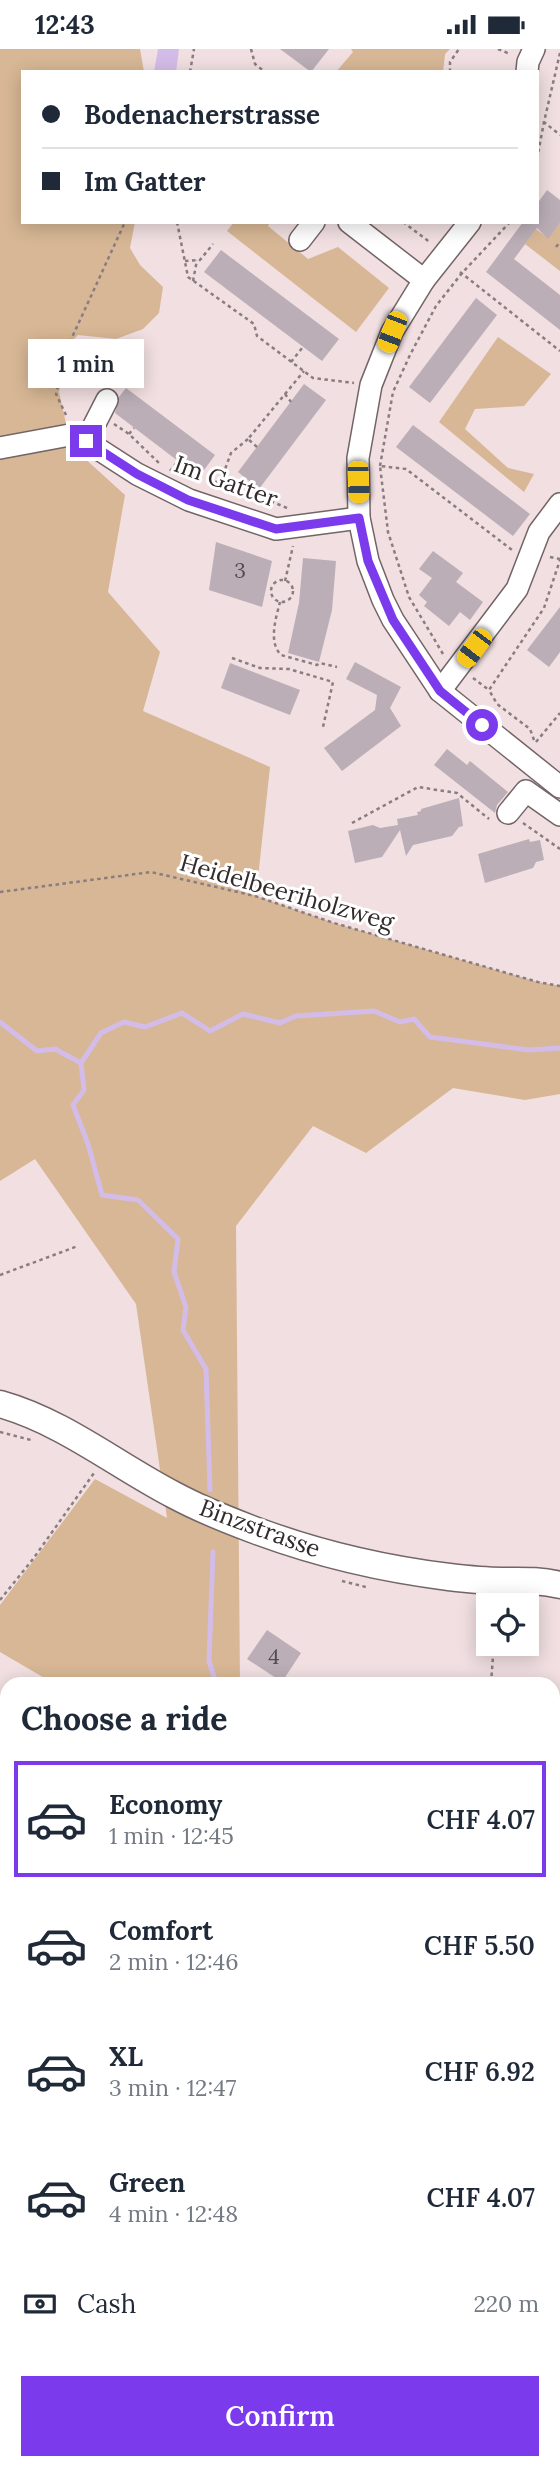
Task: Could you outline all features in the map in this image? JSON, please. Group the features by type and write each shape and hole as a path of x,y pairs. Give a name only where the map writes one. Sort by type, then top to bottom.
{"main road":[{"name":"Binzstrasse","path":"0,1404 40,1418 175,1495 256,1531 297,1545 373,1565 449,1577 500,1581 554,1580"}],"street":[{"path":"527,70 534,49"},
{"path":"300,240 312,224"},
{"path":"352,224 424,280"},
{"path":"468,224 424,280 392,332 371,386 358,458 359,518 368,561 383,600 393,620 440,691 560,787"},
{"path":"0,448 81,438 104,407"},
{"name":"Im Gatter","path":"81,438 137,474 188,500 276,529 294,518 359,518"},
{"path":"440,691 517,589 539,532 560,504"},
{"path":"509,813 526,791 560,815"}],"path":[{"path":"190,70 194,49"},
{"path":"251,49 255,64 262,70"},
{"path":"450,70 450,62 459,49"},
{"path":"539,148 560,53"},
{"path":"544,122 560,135"},
{"path":"81,438 57,394 69,344 124,224"},
{"path":"177,224 188,277 254,324 257,336 313,377 371,386"},
{"path":"406,224 560,351"},
{"path":"460,667 444,654 409,597 388,533 380,465 393,392 436,306 462,272 508,224"},
{"path":"556,247 560,242"},
{"path":"185,261 200,260 213,244"},
{"path":"193,281 197,260"},
{"path":"291,362 303,347"},
{"path":"204,487 221,480 231,453 248,439 304,371"},
{"path":"285,394 291,402"},
{"path":"104,407 165,468 170,471 178,461"},
{"path":"130,434 134,428"},
{"path":"248,439 257,447"},
{"path":"380,465 406,469 510,550 560,559 544,608 489,690 497,704 530,729 535,744 560,713"},
{"path":"221,480 294,518 285,581"},
{"path":"285,581 292,586 293,593 287,601 280,602 272,596 271,589 275,582 285,581"},
{"path":"280,602 273,631 276,651 281,655 317,665 320,663 337,667"},
{"path":"232,658 260,668 289,669 333,682 323,727"},
{"path":"352,823 418,787 457,793 497,826 509,813 560,849"},
{"name":"Heidelbeeriholzweg","path":"0,893 151,872 255,896 360,931 560,986"},
{"path":"0,1275 78,1246"},
{"path":"0,1600 33,1559 107,1455"},
{"path":"491,1677 493,1656"}],"shaded area":[{"path":"0,49 140,49 144,70 21,70 21,224 135,224 130,248 140,265 163,287 159,313 143,329 116,339 78,335 69,344 59,392 71,446 125,495 108,592 160,652 143,711 270,767 256,896 334,923 560,986 560,1094 525,1100 453,1088 366,1153 313,1126 236,1226 240,1677 43,1677 0,1652 0,1605 95,1479 167,1518 136,1304 35,1159 0,1181"},
{"path":"158,49 179,49 176,70 154,70"},
{"path":"351,49 450,49 445,54 443,70 338,70 353,52"},
{"path":"560,223 560,271 525,244 536,229 548,238"},
{"path":"232,224 269,224 268,226 308,259 338,247 389,288 356,332 227,231"},
{"path":"498,337 551,374 524,406 475,409 465,429 508,468 534,474 524,492 439,422"}],"building":[{"path":"280,49 329,49 313,70 308,70"},
{"path":"547,190 560,200 560,223 548,239 537,228 514,259 560,295 560,330 486,272 522,224 539,224 539,201"},
{"path":"221,250 339,339 322,361 204,272"},
{"path":"476,298 497,315 430,403 409,387"},
{"path":"304,384 326,400 259,489 238,472"},
{"path":"126,388 215,455 199,477 115,413 119,397"},
{"path":"413,425 530,514 513,536 396,447"},
{"path":"216,542 272,561 262,607 209,590"},
{"path":"433,551 463,573 456,582 483,602 470,620 460,612 449,626 424,606 427,602 419,595 432,578 419,569"},
{"path":"303,558 336,561 332,610 319,662 288,653 299,603"},
{"path":"560,607 560,652 549,667 527,650"},
{"path":"355,662 401,687 390,708 401,726 342,771 324,748 375,710 377,695 346,679"},
{"path":"230,663 300,690 290,715 221,688"},
{"path":"447,749 467,765 470,761 508,792 497,805 495,813 434,765"},
{"path":"459,798 463,826 452,836 413,845 406,856 400,830 382,857 355,863 348,831 373,825 380,828 398,825 397,819 418,815 417,812 421,809"},
{"path":"529,839 530,842 540,840 544,860 536,862 533,868 485,883 478,854"},
{"path":"267,1630 301,1653 285,1677 274,1677 247,1659"}],"waterway":[{"path":"0,1022 37,1051 55,1049 81,1063 101,1033 124,1022 145,1027 182,1013 210,1031 243,1014 280,1023 296,1016 374,1011 400,1022 414,1019 430,1037 529,1050 560,1048"},
{"path":"81,1063 84,1090 73,1105 88,1144 102,1195 138,1200 178,1239 174,1272 186,1307 183,1330 206,1369 210,1490"},
{"path":"213,1552 209,1661 214,1677"}],"route":[{"path":"86,441 137,474 188,500 276,529 359,518 368,561 393,620 440,691 482,725"}]}
